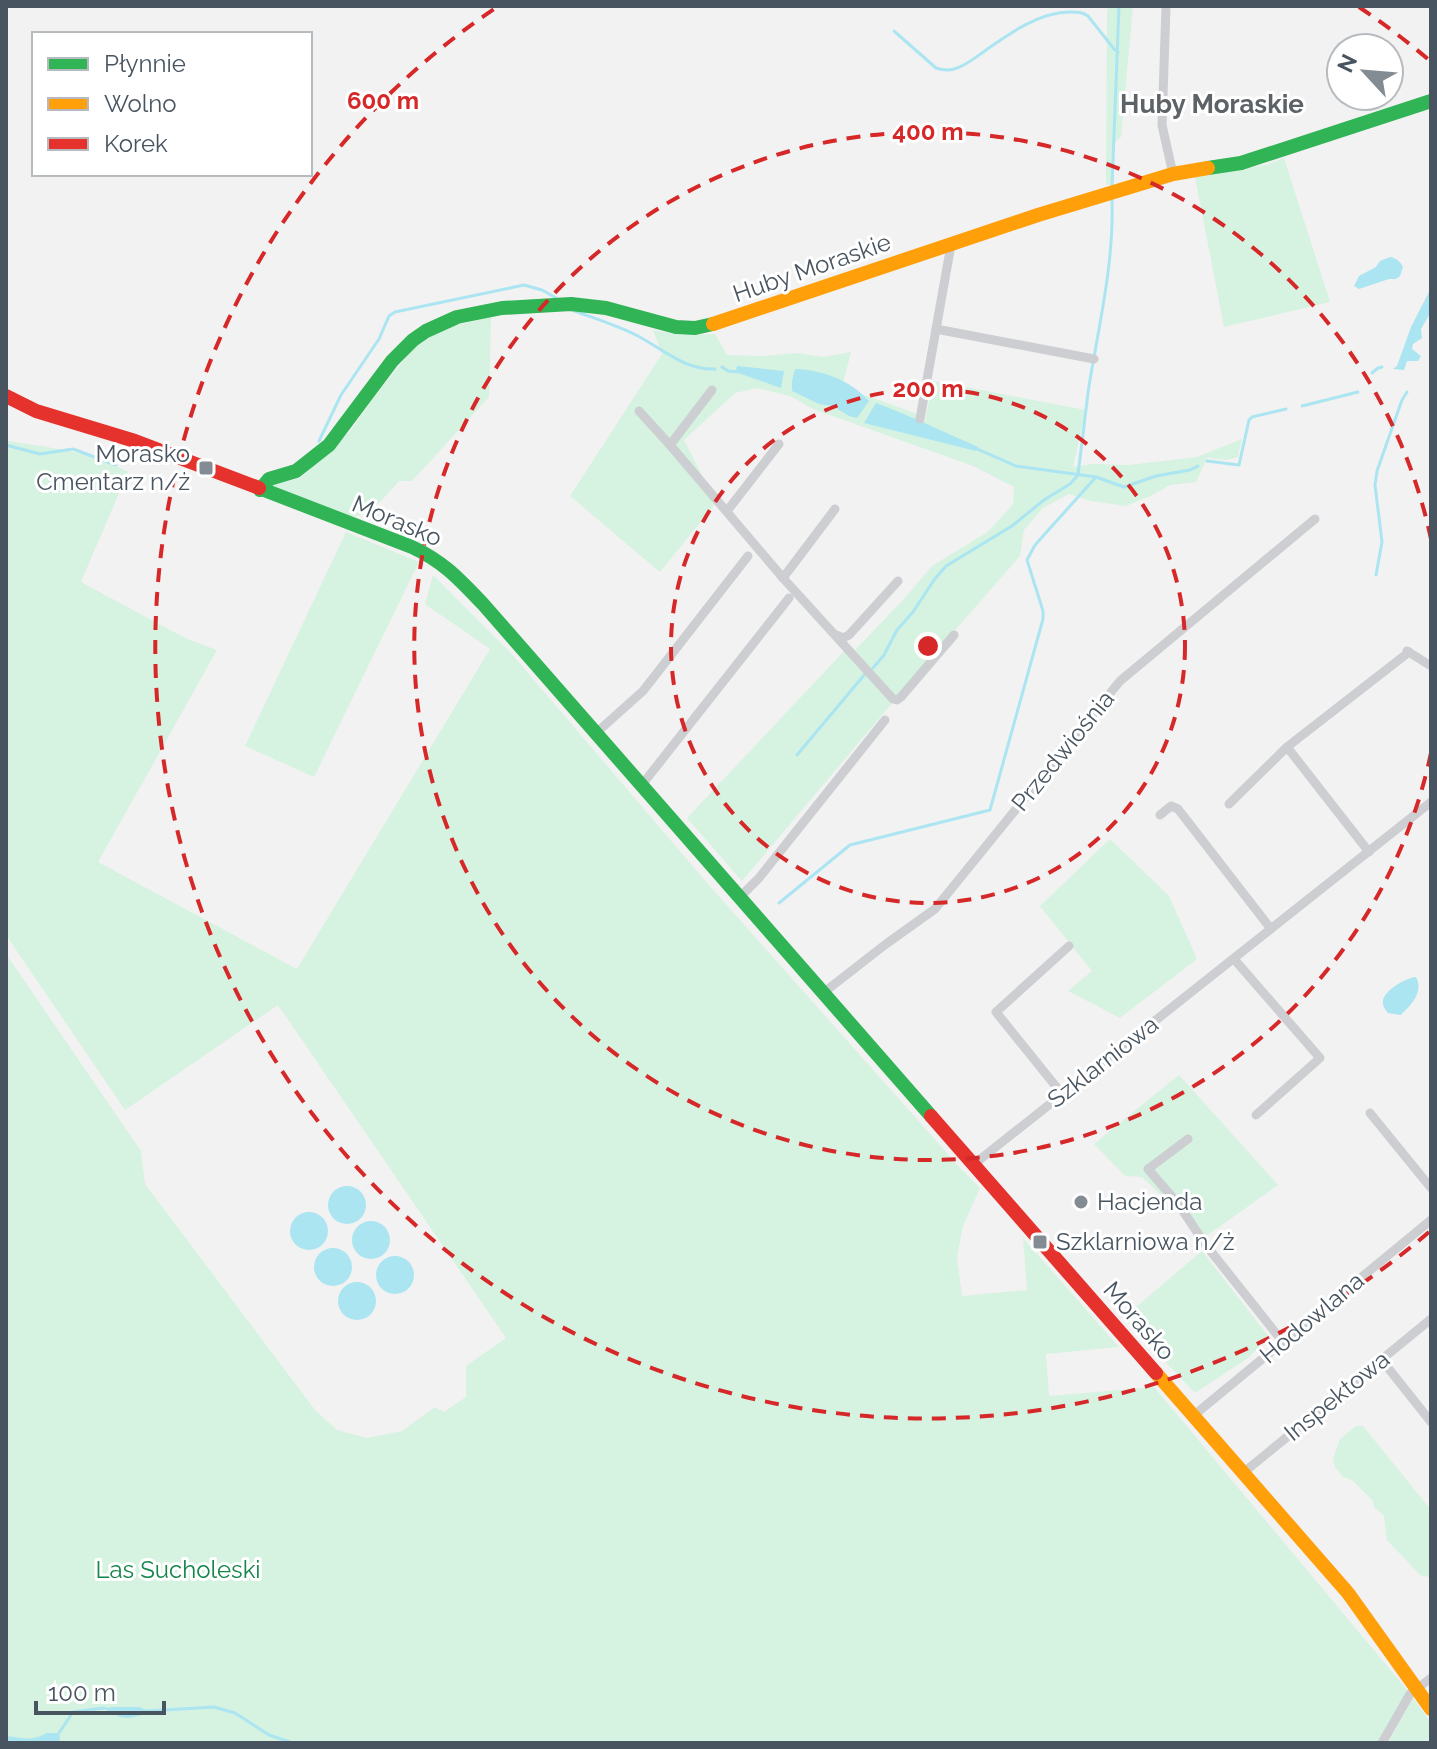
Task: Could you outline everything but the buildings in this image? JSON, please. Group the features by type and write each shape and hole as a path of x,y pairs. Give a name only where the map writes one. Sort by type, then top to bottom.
{"street":[{"path":"1166,7 1162,125 1173,174"},
{"name":"Huby Moraskie","path":"260,490 269,479 296,471 329,445 392,361 413,340 457,317 502,308 587,305 676,327 695,328 714,324 1038,215 1173,174 1241,163 1431,101"},
{"path":"920,419 951,245"},
{"path":"936,329 1094,359"},
{"path":"670,445 712,390"},
{"name":"Morasko","path":"6,396 36,411 135,441 402,543 438,560 455,574 1348,1593 1431,1709"},
{"path":"639,411 783,578 893,699 897,700 954,635"},
{"path":"727,511 779,444"},
{"path":"783,578 835,509"},
{"name":"Przedwiośnia","path":"823,993 935,909 1120,681 1315,519"},
{"path":"596,733 643,691 748,556"},
{"path":"836,635 843,638 849,635 898,581"},
{"path":"641,786 789,598"},
{"path":"1229,804 1287,747 1406,650 1431,666"},
{"path":"739,898 759,878 885,720"},
{"path":"1287,747 1369,852"},
{"name":"Szklarniowa","path":"973,1165 1431,802"},
{"path":"1160,815 1171,806 1178,809 1271,929"},
{"path":"1062,1094 996,1012 1069,946"},
{"path":"1234,959 1320,1058 1256,1115"},
{"path":"1370,1113 1431,1188"},
{"path":"1188,1139 1148,1169 1283,1342"},
{"name":"Hodowlana","path":"1193,1416 1431,1220"},
{"name":"Inspektowa","path":"1243,1473 1431,1319"},
{"path":"1381,1359 1431,1422"},
{"path":"1382,1743 1410,1694 1431,1678"}],"green space":[{"path":"1109,6 1133,6 1121,137 1115,142 1113,184 1106,185 1107,11"},
{"path":"1284,158 1330,302 1224,327 1195,177 1266,165"},
{"path":"491,317 489,397 412,481 399,481 371,509 353,516 316,506 270,486 300,478 318,462 351,430 415,347 444,328"},
{"path":"653,330 680,335 715,334 727,355 796,353 824,357 851,352 842,387 915,413 925,421 933,381 1086,410 1073,467 1128,465 1197,457 1242,439 1238,457 1227,460 1207,458 1196,482 1170,485 1126,506 1069,494 1043,508 1024,530 1020,556 742,881 687,818 847,648 855,650 932,566 989,531 1013,504 1014,487 973,466 813,409 790,396 757,388 735,393 684,440 716,503 660,572 570,496 662,354"},
{"name":"Las Sucholeski","path":"6,441 84,455 128,472 81,582 185,638 217,650 98,862 297,969 490,649 425,604 433,575 510,652 708,884 980,1188 963,1226 957,1257 962,1296 1027,1290 1023,1238 1119,1347 1046,1354 1049,1396 1154,1387 1408,1691 1378,1743 6,1743 6,954 141,1151 145,1184 315,1410 337,1430 367,1438 402,1431 435,1407 444,1412 466,1397 466,1366 506,1338 278,1005 125,1110 6,935"},
{"path":"346,532 419,562 314,777 245,746"},
{"path":"1110,839 1169,896 1197,959 1120,1018 1068,991 1092,971 1040,906"},
{"path":"1179,1075 1278,1185 1205,1237 1142,1177 1125,1176 1094,1144"},
{"path":"1202,1251 1269,1337 1248,1358 1195,1393 1123,1318"},
{"path":"1356,1426 1363,1426 1431,1510 1431,1577 1421,1576 1387,1540 1384,1516 1352,1480 1343,1477 1335,1467 1333,1459 1340,1439"},
{"path":"1413,1698 1431,1723 1431,1743 1388,1743"}],"water":[{"path":"1390,257 1402,265 1400,276 1359,289 1354,286 1359,276"},
{"path":"1431,288 1431,312 1421,329 1422,338 1413,344 1412,349 1421,356 1418,361 1407,361 1404,370 1393,369 1397,366 1411,327"},
{"path":"737,366 784,371 781,388 741,374 736,371"},
{"path":"795,369 816,371 835,378 853,387 869,401 857,418 833,406 819,404 792,391"},
{"path":"876,403 978,447 976,451 864,423"},
{"path":"1416,977 1418,988 1412,1003 1401,1015 1388,1013 1383,1000 1388,992 1407,979"},
{"path":"347,1186 361,1191 366,1205 361,1219 347,1224 333,1219 328,1205 333,1191"},
{"path":"309,1212 322,1218 328,1231 322,1244 309,1250 296,1244 290,1231 296,1218"},
{"path":"371,1221 385,1226 390,1240 385,1254 371,1259 357,1254 352,1240 357,1226"},
{"path":"333,1248 347,1253 352,1267 347,1281 333,1286 319,1281 314,1267 319,1253"},
{"path":"395,1256 409,1261 414,1275 409,1289 395,1294 381,1289 376,1275 381,1261"},
{"path":"357,1282 370,1288 376,1301 370,1314 357,1320 344,1314 338,1301 344,1288"},
{"path":"139,1707 149,1711 126,1718 103,1708"},
{"path":"59,1733 60,1740 57,1743 6,1743 6,1736 31,1738"}],"waterway":[{"path":"1112,187 1119,6"},
{"path":"894,31 936,68 949,70 967,64 1005,37 1037,20 1059,13 1078,12 1088,16 1118,52"},
{"path":"1078,474 1108,270 1112,200"},
{"path":"319,441 341,395 379,339 389,316 395,312 524,285 558,299"},
{"path":"572,310 628,331 693,366 715,369"},
{"path":"722,367 741,372"},
{"path":"1372,373 1382,367"},
{"path":"1302,406 1358,392"},
{"path":"1376,575 1382,542 1375,485 1377,471 1407,392"},
{"path":"1207,461 1239,465 1249,420 1286,409"},
{"path":"6,445 40,454 73,449 116,465"},
{"path":"975,448 1016,466 1096,477 1124,487 1198,466"},
{"path":"873,668 897,630 946,566 1012,526 1079,474"},
{"path":"779,903 850,845 990,810 1043,619 1027,560 1035,545 1096,477"},
{"path":"797,755 865,674"},
{"path":"147,1711 214,1707 235,1713 269,1735 293,1743"},
{"path":"59,1733 73,1712 104,1708"}],"traffic: fast":[{"path":"1208,168 1241,163 1431,101"},
{"path":"260,490 269,479 296,471 329,445 392,361 413,340 457,317 502,308 571,304 606,308 676,327 695,328 713,324"},
{"path":"259,488 412,547 458,579 931,1116"}],"traffic: slow":[{"path":"713,324 1038,215 1173,174 1208,168"},
{"path":"1156,1373 1348,1593 1431,1709"}],"traffic: jam":[{"path":"6,396 36,411 135,441 259,488"},
{"path":"931,1116 1156,1373"}],"place":[{"name":"Morasko Cmentarz n/ż","path":"206,468"},
{"name":"Hacjenda","path":"1081,1202"},
{"name":"Szklarniowa n/ż","path":"1040,1242"}],"district":[{"name":"Huby Moraskie","path":"1212,104"}]}
